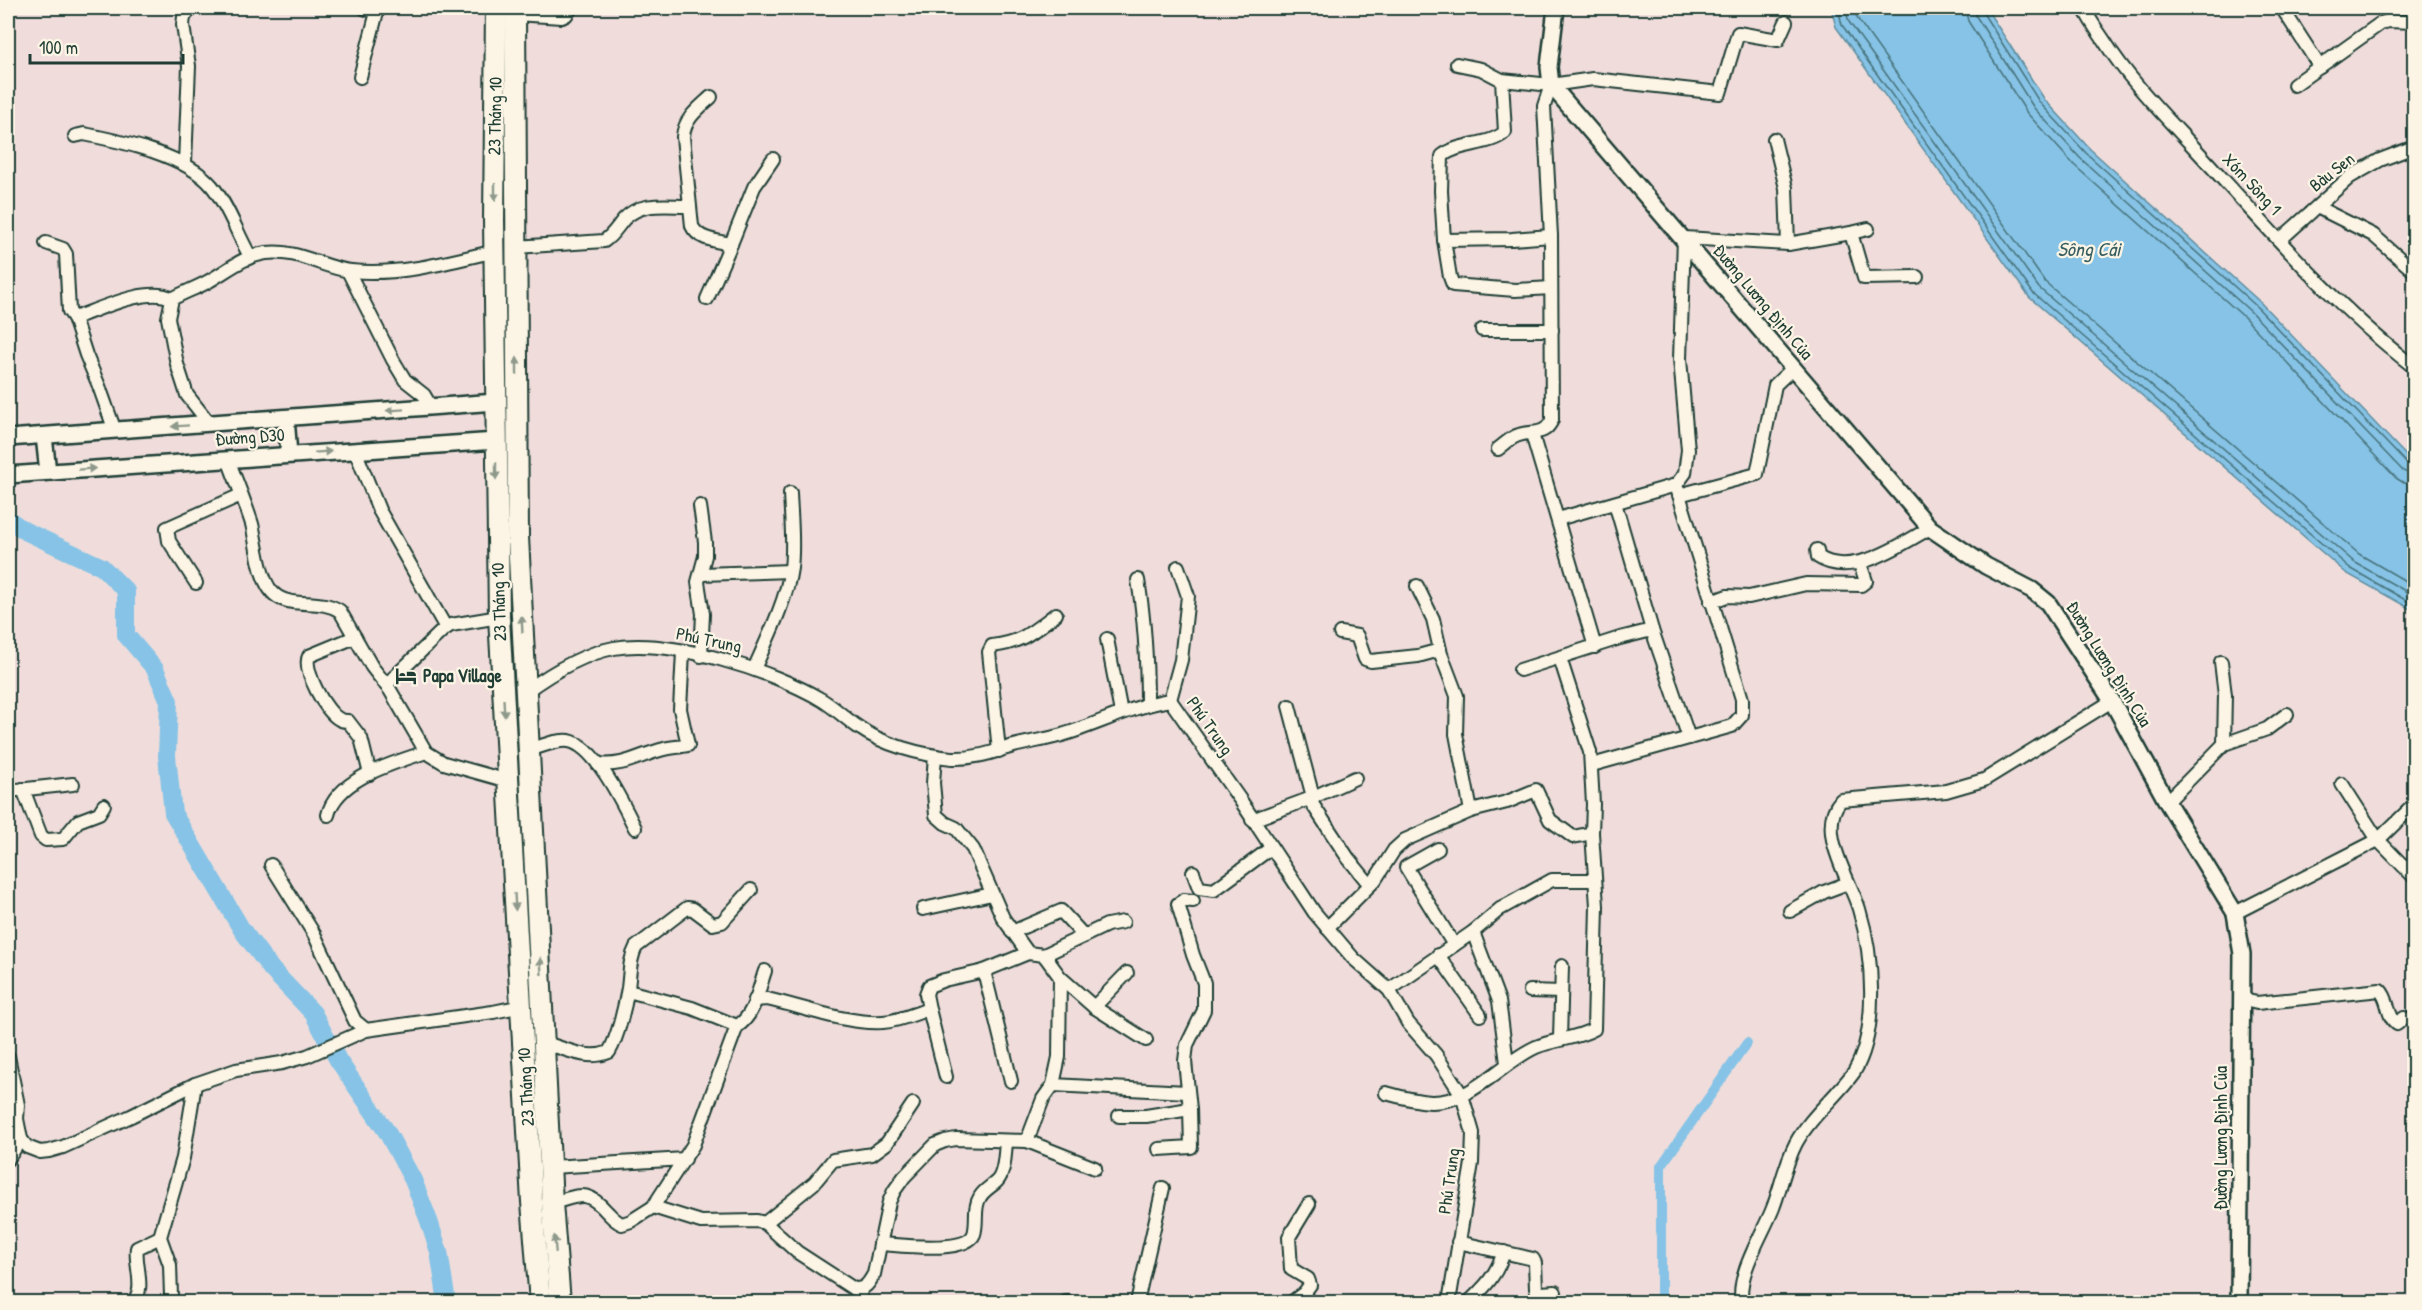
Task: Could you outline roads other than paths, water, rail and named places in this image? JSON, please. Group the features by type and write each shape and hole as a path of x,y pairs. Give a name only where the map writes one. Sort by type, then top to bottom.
{"main road":[{"name":"23 Tháng 10","path":"496,8 495,251 499,617 540,1302"},
{"name":"23 Tháng 10","path":"515,11 518,537 552,1203 560,1302"},
{"path":"495,251 516,247"},
{"path":"496,402 517,401"},
{"path":"496,441 517,440"},
{"path":"522,1006 543,1005"}],"street":[{"path":"185,163 189,66 183,25 184,17 191,8"},
{"path":"360,77 377,12 364,8"},
{"path":"515,11 562,17 572,8"},
{"path":"1498,449 1512,437 1521,434 1540,434 1552,420 1551,236 1544,106 1551,85 1549,67 1556,8"},
{"name":"Xóm Sông 1","path":"2084,8 2124,71 2254,214 2330,294 2386,345 2415,367"},
{"path":"2282,8 2320,67"},
{"path":"1457,64 1481,69 1502,80 1551,85 1593,79 1720,93 1738,33 1778,40 1786,22"},
{"path":"2294,85 2381,23 2415,22"},
{"path":"1502,80 1505,132 1493,139 1449,151 1442,156 1444,240 1450,278 1453,285 1515,290 1551,288"},
{"name":"Đường Lương Định Của","path":"1551,85 1930,528 1986,566 2032,590 2048,603 2112,701 2167,802 2235,914 2242,954 2239,1302"},
{"path":"711,97 683,127 689,206 694,232 700,236 731,244"},
{"path":"75,136 84,134 97,136 185,163 213,187 226,207 250,256"},
{"path":"1774,140 1786,188 1788,244"},
{"name":"Bàu Sen","path":"2280,239 2350,177 2380,160 2415,147"},
{"path":"707,299 751,194 773,159"},
{"path":"516,247 604,241 630,212 641,207 689,206"},
{"path":"2317,207 2373,235 2415,271"},
{"path":"1592,765 1732,726 1743,715 1742,699 1678,490 1685,473 1688,450 1680,359 1684,238 1788,244 1868,229"},
{"path":"1851,233 1864,278 1917,277"},
{"path":"1444,240 1551,236"},
{"path":"46,243 63,249 66,254 69,311 74,318 114,430"},
{"path":"74,318 141,295 153,294 172,299 207,282 250,256 268,253 291,254 348,271 402,271 495,251"},
{"path":"348,271 405,380 424,395 431,407"},
{"path":"172,299 168,318 177,364 187,395 209,423"},
{"path":"1482,330 1552,330"},
{"path":"1558,519 1615,503 1757,474 1775,385 1793,368"},
{"name":"Đường D30","path":"8,438 496,402"},
{"path":"286,418 289,454"},
{"path":"1532,434 1595,647"},
{"path":"44,436 48,472"},
{"name":"Đường D30","path":"8,475 496,441"},
{"path":"355,450 379,510 446,628"},
{"path":"228,459 257,543 260,566 273,594 284,600 317,603 335,608 346,618 372,667 386,685 426,752 444,763 508,781"},
{"path":"754,669 771,632 790,571 792,544 790,493"},
{"path":"196,583 169,541 167,528 241,495"},
{"path":"1615,503 1652,630 1689,738"},
{"path":"700,506 705,542 698,582 703,614 701,656"},
{"path":"1817,550 1818,557 1826,562 1860,564 1899,546 1930,528"},
{"path":"1711,602 1727,596 1749,597 1806,584 1861,585 1866,581 1860,564"},
{"path":"1170,700 1180,660 1188,596 1178,567"},
{"path":"701,574 790,571"},
{"path":"1137,580 1145,619 1147,704"},
{"path":"1417,586 1433,619 1440,650 1457,696 1456,734 1471,811"},
{"path":"999,752 989,652 992,646 1013,644 1056,614"},
{"path":"386,685 446,628 499,617"},
{"path":"1520,670 1652,630"},
{"path":"1340,633 1357,636 1365,659 1371,661 1418,656 1440,650"},
{"path":"355,637 309,656 307,666 312,682 334,714 338,719 348,721 360,738 370,774"},
{"path":"1107,639 1121,714"},
{"name":"Phú Trung","path":"525,692 580,659 614,648 631,646 683,651 754,669 820,699 878,739 934,756 969,758 1060,735 1147,704 1170,700 1327,928 1353,958 1389,990 1408,1023 1436,1055 1462,1095 1471,1120 1473,1146 1470,1182 1449,1302"},
{"path":"598,764 609,765 638,760 666,749 688,745 680,708 683,651"},
{"path":"1386,1093 1432,1102 1462,1095 1507,1063 1537,1047 1586,1034 1594,1029 1597,906 1592,833 1592,765 1560,658"},
{"path":"2221,662 2225,695 2224,744"},
{"path":"1742,1302 1740,1294 1744,1278 1797,1142 1845,1085 1860,1062 1869,1022 1869,965 1859,909 1839,861 1832,834 1832,817 1836,806 1841,800 1946,791 1984,780 2079,724 2112,701"},
{"path":"1289,706 1311,798 1348,858 1370,885"},
{"path":"2167,802 2224,744 2267,729 2288,714"},
{"path":"528,750 564,741 572,742 598,764 611,782 635,828"},
{"path":"328,815 330,807 344,788 370,774 426,752"},
{"path":"934,756 933,783 936,815 945,823 956,828 973,849 992,894 1012,932 1028,953"},
{"path":"1252,820 1311,798 1355,778"},
{"path":"8,791 73,784"},
{"path":"2342,784 2378,840 2415,877"},
{"path":"23,789 40,836 46,840 63,839 78,821 99,813 104,805"},
{"path":"1327,928 1370,885 1394,850 1405,840 1471,811 1507,802 1536,790 1550,820 1573,837 1592,833"},
{"path":"2235,914 2378,840 2415,805"},
{"path":"1193,872 1199,888 1214,890 1271,848"},
{"path":"1438,849 1406,867 1454,945"},
{"path":"271,865 314,934 355,1021 366,1030"},
{"path":"1389,990 1473,932 1500,909 1552,880 1595,880"},
{"path":"1790,911 1824,892 1848,883"},
{"path":"545,1043 589,1056 609,1052 628,991 632,955 636,947 650,934 687,908 693,909 713,924 722,922 751,890"},
{"path":"923,909 992,894"},
{"path":"1159,1149 1191,1147 1186,1053 1187,1045 1204,1010 1204,983 1193,956 1178,904 1184,900 1193,901"},
{"path":"1012,932 1061,911 1084,936"},
{"path":"946,1077 928,1009 926,994 929,986 984,970 1028,953 1044,956 1112,923 1123,922"},
{"path":"1473,932 1499,1001 1507,1063"},
{"path":"1438,955 1480,1015"},
{"path":"1044,956 1060,976 1094,1007 1146,1040"},
{"path":"1560,1040 1562,966"},
{"path":"984,970 1011,1080"},
{"path":"552,1203 580,1196 593,1197 622,1224 653,1207 685,1159 700,1128 737,1026 744,1022 765,971"},
{"path":"1094,1007 1127,973"},
{"path":"1027,1141 1043,1100 1053,1085 1059,1057 1060,976"},
{"path":"2241,995 2248,1001 2257,1003 2380,990 2387,999 2392,1021 2397,1024 2404,1018"},
{"path":"628,991 692,1008 737,1026"},
{"path":"1530,991 1561,992"},
{"path":"755,1000 767,999 869,1022 900,1019 928,1009"},
{"path":"8,1056 18,1105 17,1119 21,1139 27,1147 40,1152 63,1147 195,1084 236,1070 282,1063 307,1056 366,1030 522,1006"},
{"path":"173,1302 170,1265 160,1237 183,1158 195,1084"},
{"path":"1053,1085 1187,1092"},
{"path":"765,1223 814,1183 833,1160 872,1154 887,1143 913,1104"},
{"path":"1119,1116 1146,1116 1190,1109"},
{"path":"8,1159 21,1139"},
{"path":"653,1207 701,1222 757,1221 765,1223 797,1252 854,1289 860,1289 868,1284 874,1274 889,1202 894,1191 904,1177 936,1145 945,1140 1027,1141 1095,1168"},
{"path":"880,1244 958,1246 968,1242 973,1236 976,1206 980,1198 1000,1177 1006,1141"},
{"path":"551,1167 685,1159"},
{"path":"1137,1302 1163,1188"},
{"path":"1292,1302 1310,1285 1308,1280 1291,1269 1289,1240 1309,1204"},
{"path":"132,1302 139,1292 137,1248 160,1237"},
{"path":"1458,1242 1533,1259 1536,1289 1541,1293 1555,1292"},
{"path":"1469,1302 1488,1284 1497,1271 1504,1252"},
{"path":"860,1289 861,1302"}],"water":[{"name":"Sông Cái","path":"1831,8 1986,8 2045,100 2090,149 2259,301 2414,464 2414,611 2346,573 2029,297 1836,27"}],"waterway":[{"path":"8,519 25,531 102,567 126,591 126,635 155,669 169,701 167,756 173,813 242,930 272,970 313,1013 338,1060 387,1132 413,1180 429,1221 439,1252 447,1302"},
{"path":"1661,1302 1661,1166 1747,1043"}],"place":[{"name":"Papa Village","path":"406,676"}]}
